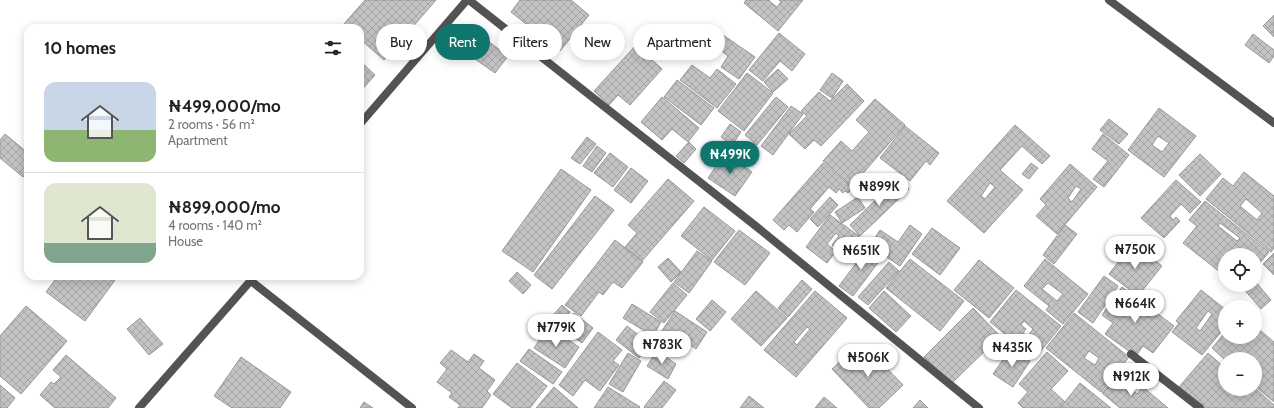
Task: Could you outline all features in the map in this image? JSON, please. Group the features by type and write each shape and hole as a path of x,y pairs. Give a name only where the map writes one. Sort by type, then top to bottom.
{"street":[{"path":"364,119 468,0 757,227 979,408"},
{"path":"1109,0 1274,123"},
{"path":"139,408 251,280"},
{"path":"255,280 412,408"},
{"path":"1131,354 1200,408"}],"building":[{"path":"365,0 436,0 415,24 376,24 376,53 364,42 364,24 344,24"},
{"path":"520,0 571,0 589,15 582,24 570,24 570,39 562,49 562,24 526,24 511,12"},
{"path":"746,0 770,0 769,1 777,7 781,2 779,0 803,0 778,31 744,3"},
{"path":"1274,15 1274,37 1263,26"},
{"path":"779,33 805,54 792,71 780,61 763,81 749,70"},
{"path":"1253,34 1274,50 1274,56 1269,63 1245,45"},
{"path":"725,36 755,57 739,79 721,67 728,56 725,54"},
{"path":"490,43 498,49 498,60 505,60 495,73 476,60 490,60"},
{"path":"633,48 633,60 652,60 662,69 630,105 618,95 609,105 594,91 622,60 625,60 625,57"},
{"path":"364,65 375,75 364,87"},
{"path":"692,65 710,78 717,69 736,84 717,108 680,80"},
{"path":"778,69 788,79 773,92 764,82"},
{"path":"747,73 773,93 744,131 718,111"},
{"path":"832,73 843,81 832,98 820,90"},
{"path":"677,80 714,108 701,125 664,97"},
{"path":"847,84 864,101 821,146 814,140 805,149 789,134 807,116 801,111 819,92 830,101"},
{"path":"662,97 699,128 688,142 672,129 662,140 641,122"},
{"path":"776,97 788,107 757,145 745,135"},
{"path":"875,99 905,125 852,186 823,161 841,141 852,151 869,132 856,120"},
{"path":"791,106 803,114 773,155 761,146"},
{"path":"1159,108 1196,136 1164,177 1128,150","holes":["1158,136 1169,143 1162,152 1152,145"]},
{"path":"1109,119 1128,134 1119,144 1100,130"},
{"path":"730,124 741,132 732,145 721,137"},
{"path":"1015,125 1050,156 1042,164 1022,146 1000,170 1023,190 984,233 947,201","holes":["990,183 995,187 985,199 981,196"]},
{"path":"905,126 939,153 930,165 926,161 910,181 880,158"},
{"path":"5,134 24,150 23,177 0,158 0,140"},
{"path":"1103,134 1129,155 1104,187 1093,179 1108,161 1092,149"},
{"path":"587,137 596,144 580,164 571,158"},
{"path":"689,142 696,149 684,163 676,156"},
{"path":"597,146 606,153 592,172 583,166"},
{"path":"610,153 628,167 613,187 594,173"},
{"path":"725,153 752,172 735,196 708,178"},
{"path":"1200,154 1221,174 1200,196 1179,175"},
{"path":"823,163 853,188 848,193 845,191 843,193 839,189 836,193 829,187 810,209 814,212 797,232 789,225 784,230 773,220"},
{"path":"1031,163 1038,168 1029,179 1022,174"},
{"path":"1070,164 1097,187 1057,234 1036,216 1046,205 1040,199","holes":["1076,186 1081,189 1072,202 1068,198"]},
{"path":"631,168 648,181 631,203 614,190"},
{"path":"561,169 591,190 533,272 502,251"},
{"path":"1244,172 1274,196 1274,248 1271,252 1206,199 1223,178 1233,186","holes":["1246,199 1262,213 1257,220 1240,206"]},
{"path":"898,178 909,189 860,236 850,225"},
{"path":"668,179 694,201 642,261 625,247 637,233 628,225"},
{"path":"1176,180 1201,202 1190,213 1181,204 1170,216 1173,220 1176,217 1180,221 1164,238 1141,218"},
{"path":"595,196 614,210 552,289 534,275"},
{"path":"830,197 838,205 818,227 810,219"},
{"path":"858,197 865,208 842,223 835,212"},
{"path":"1205,201 1269,252 1262,260 1262,248 1218,248 1218,270 1183,243 1197,226 1189,220","holes":["1220,223 1240,238 1237,241 1218,226"]},
{"path":"704,207 735,231 712,260 681,236"},
{"path":"830,215 859,236 846,255 832,245 839,236 836,233 827,244 836,251 827,263 806,247"},
{"path":"910,225 922,234 900,266 870,246 880,230 898,242"},
{"path":"1065,225 1077,234 1054,264 1043,255"},
{"path":"932,228 960,248 940,275 912,254"},
{"path":"739,230 770,253 745,285 714,262"},
{"path":"615,240 643,262 622,288 613,282 603,295 599,292 581,316 565,305"},
{"path":"1133,243 1162,266 1138,296 1109,274"},
{"path":"869,246 883,256 853,296 839,286"},
{"path":"697,251 712,261 689,293 674,282"},
{"path":"1274,253 1274,275 1263,264"},
{"path":"668,258 681,272 671,282 658,267"},
{"path":"910,259 964,301 940,331 886,288"},
{"path":"1045,259 1088,294 1063,324 1046,310 1049,306 1024,286","holes":["1048,283 1063,294 1057,301 1042,289"]},
{"path":"979,260 1014,288 989,318 954,290"},
{"path":"889,262 899,271 868,305 858,297"},
{"path":"517,272 531,285 523,294 509,281"},
{"path":"1104,276 1118,286 1093,323 1078,312"},
{"path":"55,280 115,280 85,321 46,292"},
{"path":"802,280 812,289 788,317 778,308"},
{"path":"673,283 687,295 664,323 650,312"},
{"path":"1122,287 1174,326 1153,353 1143,346 1136,356 1105,334 1113,323 1102,315"},
{"path":"1262,289 1271,300 1262,308 1262,300 1253,300 1246,292 1262,292"},
{"path":"1016,290 1061,326 1035,358 990,322","holes":["1024,321 1033,329 1028,336 1023,333 1026,329 1021,325"]},
{"path":"1201,290 1218,303 1218,336 1202,355 1172,332 1179,323 1176,321","holes":["1208,311 1212,314 1200,331 1196,328"]},
{"path":"756,291 787,318 761,346 731,319"},
{"path":"815,291 847,318 796,377 764,350","holes":["807,327 810,329 797,345 794,342"]},
{"path":"884,291 911,316 896,332 869,308"},
{"path":"712,300 726,312 710,331 696,319"},
{"path":"632,304 661,322 653,336 623,318"},
{"path":"562,305 570,312 563,321 554,314"},
{"path":"26,306 67,341 21,394 0,376 0,336"},
{"path":"973,308 1000,336 951,384 924,357"},
{"path":"675,311 707,332 696,349 686,342 676,357 654,343"},
{"path":"574,313 593,328 582,343 568,333 570,330 565,326"},
{"path":"1074,313 1129,357 1101,392 1046,348","holes":["1089,351 1099,358 1095,365 1084,358"]},
{"path":"140,318 163,344 149,355 127,329"},
{"path":"627,326 650,344 639,358 616,340"},
{"path":"548,327 579,347 565,368 534,348"},
{"path":"598,332 622,350 613,361 619,365 600,391 585,380 573,396 559,385"},
{"path":"1262,332 1274,342 1274,402 1262,392 1262,352 1218,352 1218,354 1212,348 1218,341 1218,344 1262,344"},
{"path":"1011,348 1030,361 1013,387 993,374"},
{"path":"529,349 562,372 553,384 520,361"},
{"path":"861,349 865,354 869,350 903,385 879,408 869,408 832,369 848,354 852,358"},
{"path":"451,350 468,362 474,354 484,361 479,368 495,380 487,391 491,395 482,408 458,408 460,405 449,397 452,393 437,382 447,369 440,363"},
{"path":"657,351 676,364 668,379 647,366"},
{"path":"1047,352 1068,371 1051,389 1065,402 1059,408 1023,408 1018,403 1028,392 1019,384"},
{"path":"628,353 641,361 623,392 609,384"},
{"path":"1208,353 1218,362 1218,396 1262,396 1262,394 1274,405 1274,408 1204,408 1179,387"},
{"path":"66,355 116,398 108,408 55,408 40,395 51,382 54,384 61,377 53,370"},
{"path":"241,357 291,392 280,408 232,408 214,396"},
{"path":"517,363 547,386 530,408 512,408 493,394"},
{"path":"1116,376 1137,394 1143,387 1168,408 1120,408 1102,393"},
{"path":"664,381 676,390 662,408 645,408 644,407"},
{"path":"1080,383 1111,408 1060,408"},
{"path":"0,385 15,398 7,408 0,408"},
{"path":"554,387 578,408 536,408"},
{"path":"608,387 640,407 594,408"},
{"path":"749,396 764,408 740,408"},
{"path":"824,397 837,408 815,408"},
{"path":"920,400 928,408 913,408"},
{"path":"364,402 373,408 360,408"}]}
